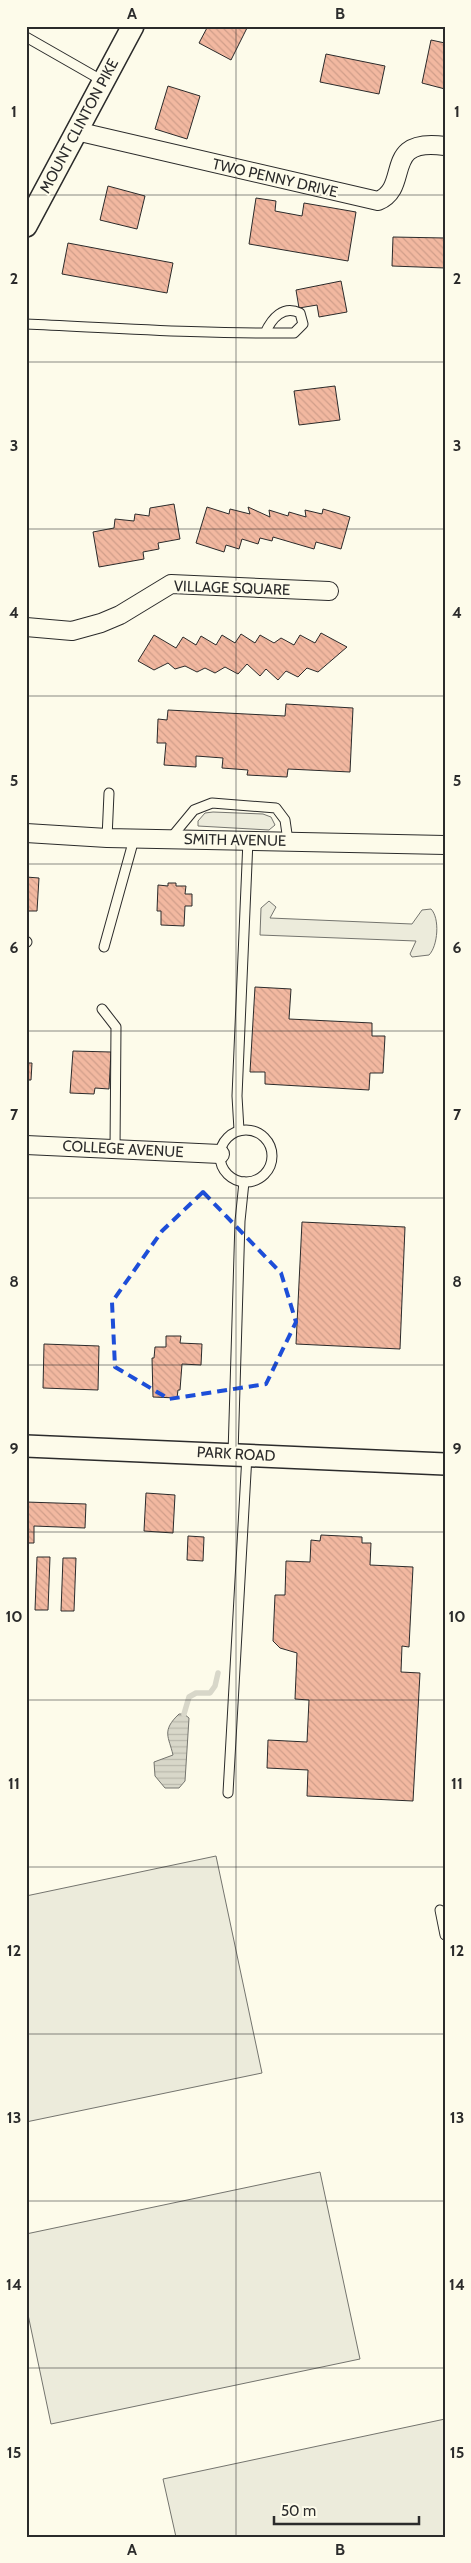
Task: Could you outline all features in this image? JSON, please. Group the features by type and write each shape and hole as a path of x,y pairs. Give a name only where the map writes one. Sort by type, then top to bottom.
{"street":[{"name":"MOUNT CLINTON PIKE","path":"27,224 133,26"},
{"name":"TWO PENNY DRIVE","path":"76,132 378,201 385,198 390,192 403,157 411,149 422,144 445,146"},
{"name":"VILLAGE SQUARE","path":"26,627 72,631 101,623 120,615 171,584 329,591"},
{"name":"SMITH AVENUE","path":"26,833 134,839 288,840 445,845"},
{"name":"COLLEGE AVENUE","path":"26,1145 220,1154"},
{"name":"PARK ROAD","path":"26,1446 445,1464"}],"lane":[{"path":"26,37 103,81"},
{"path":"26,324 265,333"},
{"path":"107,838 109,792"},
{"path":"170,839 194,810 212,803 276,808 284,820 288,840"},
{"path":"104,947 134,839"},
{"path":"239,1130 237,1096 248,840"},
{"path":"102,1008 116,1027 115,1149"},
{"path":"239,1130 255,1131 268,1141 273,1156 267,1173 260,1179 244,1182 229,1176 224,1170 220,1154 226,1139 239,1130"},
{"path":"228,1793 240,1454 240,1221 244,1182"},
{"path":"440,1910 445,1934"}],"highlighted area":[{"path":"203,1192 281,1273 296,1322 266,1384 169,1399 115,1367 112,1302 162,1231"}],"shaded area":[{"path":"205,813 263,814 271,817 275,825 269,830 198,826 198,821"},
{"path":"269,901 276,907 270,918 412,924 422,910 431,909 437,925 436,939 429,955 412,957 410,954 416,941 260,935 261,908"},
{"path":"179,1714 184,1714 189,1718 185,1781 179,1788 165,1788 155,1776 154,1762 173,1755 168,1739 168,1730 173,1720"},
{"path":"216,1856 262,2073 26,2122 26,1896"},
{"path":"320,2172 360,2359 51,2424 26,2305 26,2234"},
{"path":"445,2419 445,2537 176,2537 163,2479"}],"building":[{"path":"208,26 248,26 231,60 199,43"},
{"path":"431,40 445,43 445,89 422,83"},
{"path":"326,54 385,66 379,94 320,82"},
{"path":"168,86 200,96 187,139 155,129"},
{"path":"108,186 145,196 137,229 100,220"},
{"path":"256,198 276,201 275,211 302,216 304,203 356,212 348,261 249,244"},
{"path":"393,237 445,238 445,268 392,266"},
{"path":"68,243 173,263 167,293 62,274"},
{"path":"341,281 347,312 319,317 317,305 299,308 296,290"},
{"path":"335,386 340,420 299,425 294,391"},
{"path":"174,504 180,539 158,543 159,549 143,552 144,559 99,567 93,532 114,528 115,519 134,521 135,514 149,516 150,508"},
{"path":"207,507 229,514 230,509 250,514 248,507 270,517 269,510 288,516 289,512 306,517 305,510 322,514 323,509 350,517 341,549 316,542 314,549 273,537 272,541 260,538 258,544 242,539 239,549 226,545 224,552 196,543"},
{"path":"321,633 347,647 318,672 307,668 298,677 286,671 278,680 266,669 260,676 247,664 238,674 225,667 215,673 205,668 197,672 185,666 175,669 168,663 154,670 138,661 154,635 176,648 183,637 196,645 201,636 216,645 222,635 235,643 241,634 255,643 260,635 274,643 281,638 294,645 300,635 315,643"},
{"path":"286,704 353,708 350,772 288,769 287,777 247,775 248,770 222,768 223,758 196,756 196,767 164,765 166,743 157,743 158,719 167,720 168,710 285,716"},
{"path":"26,877 39,878 37,911 26,911"},
{"path":"168,883 176,883 176,886 186,886 185,894 192,894 192,906 185,906 184,926 161,925 161,911 157,911 158,885 168,886"},
{"path":"255,987 291,989 289,1019 372,1023 372,1036 385,1036 383,1073 370,1073 369,1090 265,1084 265,1072 250,1072"},
{"path":"73,1051 111,1052 109,1089 95,1088 94,1094 70,1093"},
{"path":"26,1063 32,1063 31,1080 26,1080"},
{"path":"302,1222 405,1227 400,1349 296,1344"},
{"path":"166,1336 181,1336 180,1343 202,1344 201,1365 182,1364 180,1390 178,1390 177,1398 153,1397 152,1358 154,1358 155,1347 166,1347"},
{"path":"44,1344 99,1346 98,1390 43,1388"},
{"path":"146,1493 175,1495 173,1533 144,1531"},
{"path":"26,1502 86,1504 85,1528 34,1526 34,1543 26,1543"},
{"path":"321,1535 362,1537 362,1543 371,1543 370,1565 413,1567 409,1647 402,1646 401,1672 420,1673 413,1801 307,1796 308,1770 267,1768 268,1740 307,1742 309,1700 295,1699 297,1653 280,1648 273,1641 275,1595 285,1595 286,1561 310,1562 311,1540 320,1541"},
{"path":"188,1536 204,1537 203,1561 187,1560"},
{"path":"37,1557 50,1557 48,1610 35,1610"},
{"path":"63,1558 76,1558 74,1611 61,1611"}],"waterway":[{"path":"184,1714 189,1697 196,1693 210,1693 215,1686 218,1673"}]}
